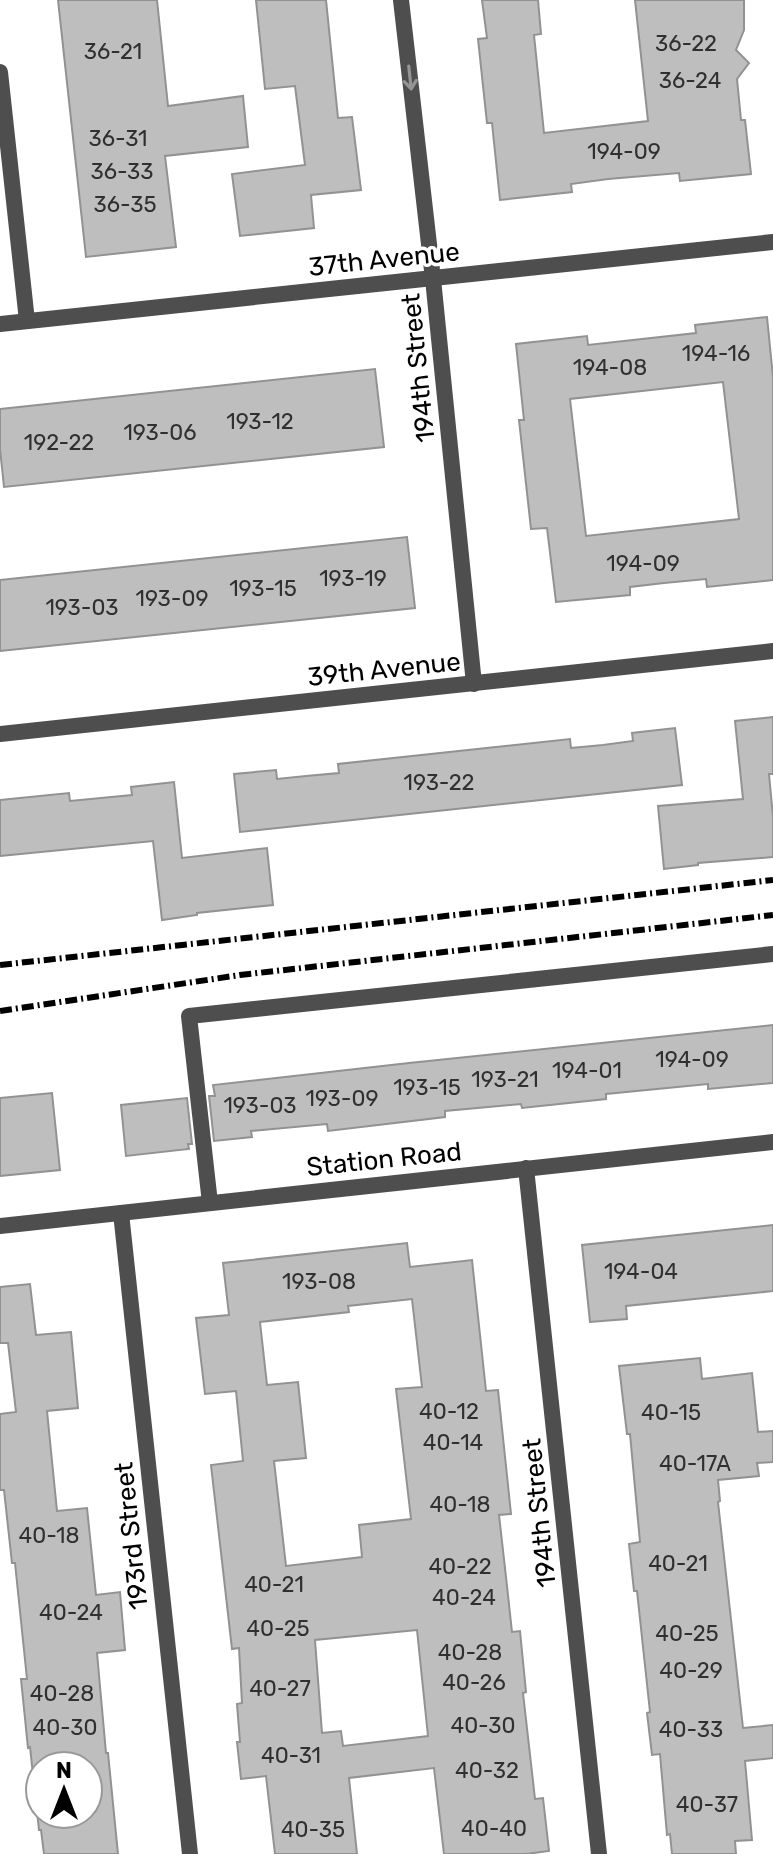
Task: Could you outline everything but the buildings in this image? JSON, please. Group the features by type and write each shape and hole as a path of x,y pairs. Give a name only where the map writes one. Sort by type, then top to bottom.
{"street":[{"name":"194th Street","path":"401,0 474,684"},
{"path":"0,72 27,321"},
{"name":"37th Avenue","path":"0,324 773,242"},
{"name":"39th Avenue","path":"0,734 773,651"},
{"path":"210,1203 189,1016 773,954"},
{"name":"Station Road","path":"0,1226 773,1142"},
{"name":"194th Street","path":"526,1168 599,1854"},
{"name":"193rd Street","path":"121,1213 190,1854"}],"railway":[{"path":"0,965 773,880"},
{"path":"0,1011 240,975 773,915"}]}
